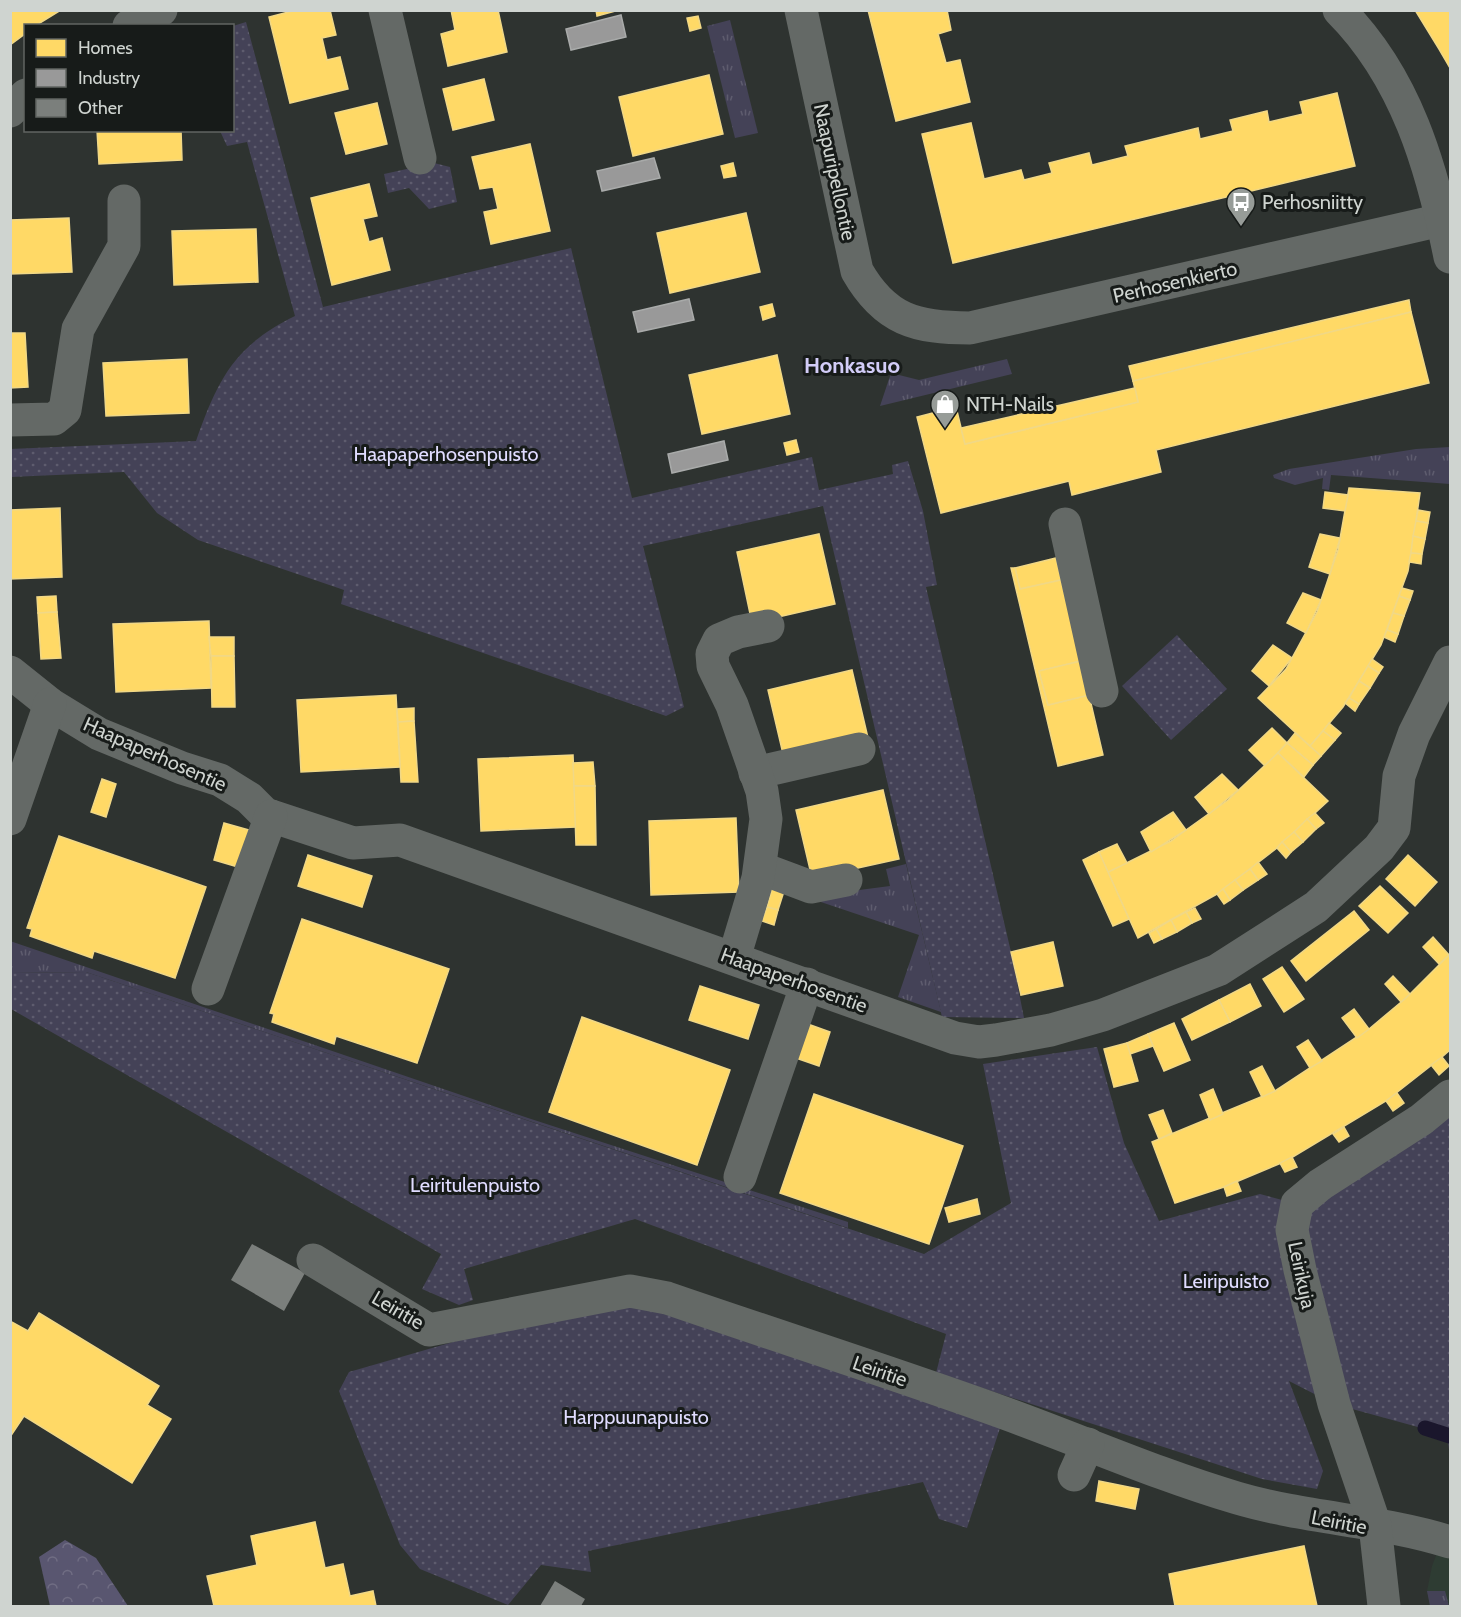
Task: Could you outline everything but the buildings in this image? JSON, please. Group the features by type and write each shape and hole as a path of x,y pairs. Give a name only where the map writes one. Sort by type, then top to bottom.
{"street":[{"path":"133,24 161,10"},
{"path":"385,10 420,158"},
{"name":"Naapuripellontie","path":"801,10 856,271 879,303 899,317"},
{"path":"1339,10 1364,36 1387,70 1410,116 1447,219 1450,257"},
{"path":"10,111 24,97"},
{"path":"10,420 54,419 65,410 78,329 124,246 124,201"},
{"name":"Perhosenkierto","path":"899,317 935,328 970,328 1447,219"},
{"path":"1065,524 1101,691"},
{"path":"734,958 760,868 766,819 755,773 732,705 713,666 711,654 719,640 738,632 768,626"},
{"name":"Haapaperhosentie","path":"10,672 50,704 99,734 182,768 220,780 271,816 352,843 400,840 955,1038 979,1042 1051,1030 1095,1018 1203,977 1269,939 1316,907 1379,848 1394,828 1399,776 1414,734 1446,682"},
{"path":"10,819 50,704"},
{"path":"755,773 859,748"},
{"path":"208,989 271,816"},
{"path":"760,868 811,887 846,880"},
{"path":"740,1177 807,984"},
{"name":"Leirikuja","path":"1375,1525 1334,1404 1292,1230 1297,1204 1321,1184 1422,1119 1450,1096"},
{"name":"Leiritie","path":"313,1260 429,1330 630,1292 667,1298 1088,1444 1177,1479 1238,1499 1326,1519 1375,1525 1384,1606"},
{"path":"1074,1475 1088,1444"},
{"path":"1375,1525 1450,1542"}],"shaded area":[{"path":"1450,1520 1450,1606 1430,1606 1427,1591 1432,1566"}],"green space":[{"path":"730,20 758,133 735,138 707,26"},
{"name":"Haapaperhosenpuisto","path":"246,22 323,307 571,248 632,498 812,457 819,490 893,474 892,465 908,461 923,511 937,585 926,587 1011,952 1024,1018 942,1017 823,506 643,546 684,707 666,716 341,604 344,590 198,540 157,513 124,472 11,477 10,449 196,441 212,400 231,366 257,339 295,316 247,142 227,146 220,132 234,132 234,26"},
{"path":"434,163 450,167 457,202 429,209 409,188 388,193 384,174"},
{"path":"1007,359 1012,374 880,406 891,373 919,380"},
{"path":"1450,447 1450,484 1331,475 1329,490 1322,489 1323,478 1295,485 1274,478 1273,475 1289,469 1416,449"},
{"path":"1177,635 1227,689 1171,740 1122,686"},
{"path":"906,864 941,1012 898,997 919,935 806,897 890,886 886,869"},
{"path":"10,941 528,1118 848,1222 848,1228 86,972 11,973"},
{"path":"86,972 924,1254 1011,1203 983,1064 1097,1047 1124,1143 1159,1221 1260,1194 1297,1204 1450,1096 1450,1456 1447,1435 1334,1404 1289,1381 1323,1471 1317,1489 1262,1479 936,1373 946,1334 635,1219 464,1269 473,1300 459,1305 422,1289 441,1254 11,1009 10,973"},
{"name":"Harppuunapuisto","path":"630,1291 1005,1413 967,1528 939,1519 923,1482 588,1551 591,1572 541,1565 508,1605 420,1569 400,1545 339,1391 349,1372"},
{"path":"65,1540 96,1558 128,1606 50,1606 39,1557"},
{"path":"1427,1591 1445,1591 1449,1606 1430,1606"}],"waterway":[{"path":"1425,1428 1450,1436"}],"place":[{"name":"Perhosniitty","path":"1241,228"},
{"name":"NTH-Nails","path":"945,430"}],"district":[{"name":"Honkasuo","path":"852,365"}],"park label":[{"name":"Leiritulenpuisto","path":"475,1185"},
{"name":"Leiripuisto","path":"1226,1281"}]}
